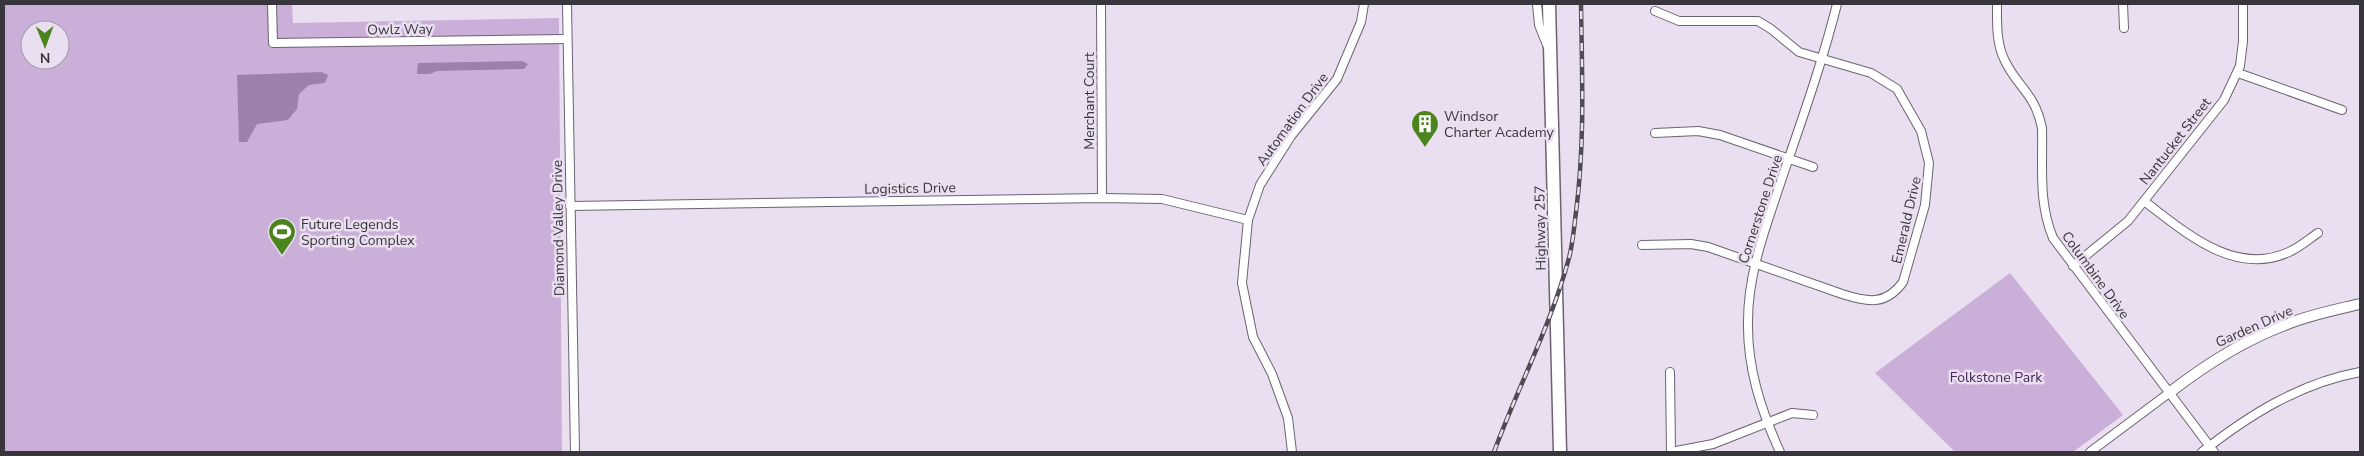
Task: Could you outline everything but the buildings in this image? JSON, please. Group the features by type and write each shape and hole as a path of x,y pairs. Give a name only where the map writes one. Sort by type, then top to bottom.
{"main road":[{"name":"Highway 257","path":"1549,4 1560,452"}],"street":[{"name":"Owlz Way","path":"272,4 273,43 567,39"},
{"name":"Diamond Valley Drive","path":"567,4 575,452"},
{"name":"Merchant Court","path":"1101,4 1102,198"},
{"name":"Automation Drive","path":"1292,452 1288,418 1272,374 1253,336 1242,283 1248,220 1260,186 1270,169 1291,136 1337,79 1361,22 1364,4"},
{"path":"1537,4 1539,25 1550,54"},
{"name":"Cornerstone Drive","path":"1780,452 1767,423 1754,380 1748,341 1749,299 1754,264 1822,59 1837,4"},
{"name":"Columbine Drive","path":"1997,4 1999,38 2004,60 2032,99 2040,117 2042,128 2042,200 2047,223 2053,238 2212,449"},
{"path":"2123,4 2124,28"},
{"name":"Nantucket Street","path":"2073,266 2117,232 2224,100 2238,73 2242,52 2243,4"},
{"name":"Emerald Drive","path":"1642,245 1698,245 1869,302 1887,297 1898,290 1905,277 1925,205 1929,176 1929,163 1921,132 1893,85 1871,73 1794,49 1771,29 1758,21 1679,21 1655,11"},
{"path":"2238,73 2342,110"},
{"path":"1655,133 1691,131 1720,135 1813,167"},
{"name":"Logistics Drive","path":"570,206 1102,198 1162,199 1248,220"},
{"path":"2144,201 2204,244 2231,256 2266,258 2283,254 2298,248 2318,232"},
{"name":"Garden Drive","path":"2169,393 2217,358 2266,332 2308,317 2360,304"},
{"path":"1670,372 1671,452 1713,444 1792,414 1813,415"},
{"path":"2202,452 2212,449 2241,422 2272,403 2312,387 2360,372"},
{"path":"2090,452 2169,393"}],"green space":[{"name":"Future Legends Sporting Complex","path":"4,4 292,4 293,23 559,18 562,452 4,452"},
{"name":"Folkstone Park","path":"2010,273 2123,415 2073,452 1955,452 1875,373"}],"shaded area":[{"path":"522,61 528,64 524,69 437,71 430,74 417,74 418,63"},
{"path":"321,72 328,75 325,83 309,85 299,94 297,109 288,120 257,124 247,142 239,142 237,75"}],"railway":[{"path":"1494,452 1544,332 1562,283 1572,247 1579,186 1582,134 1581,4"}],"place":[{"name":"Windsor Charter Academy","path":"1425,148"},
{"name":"Future Legends Sporting Complex","path":"282,256"}]}
